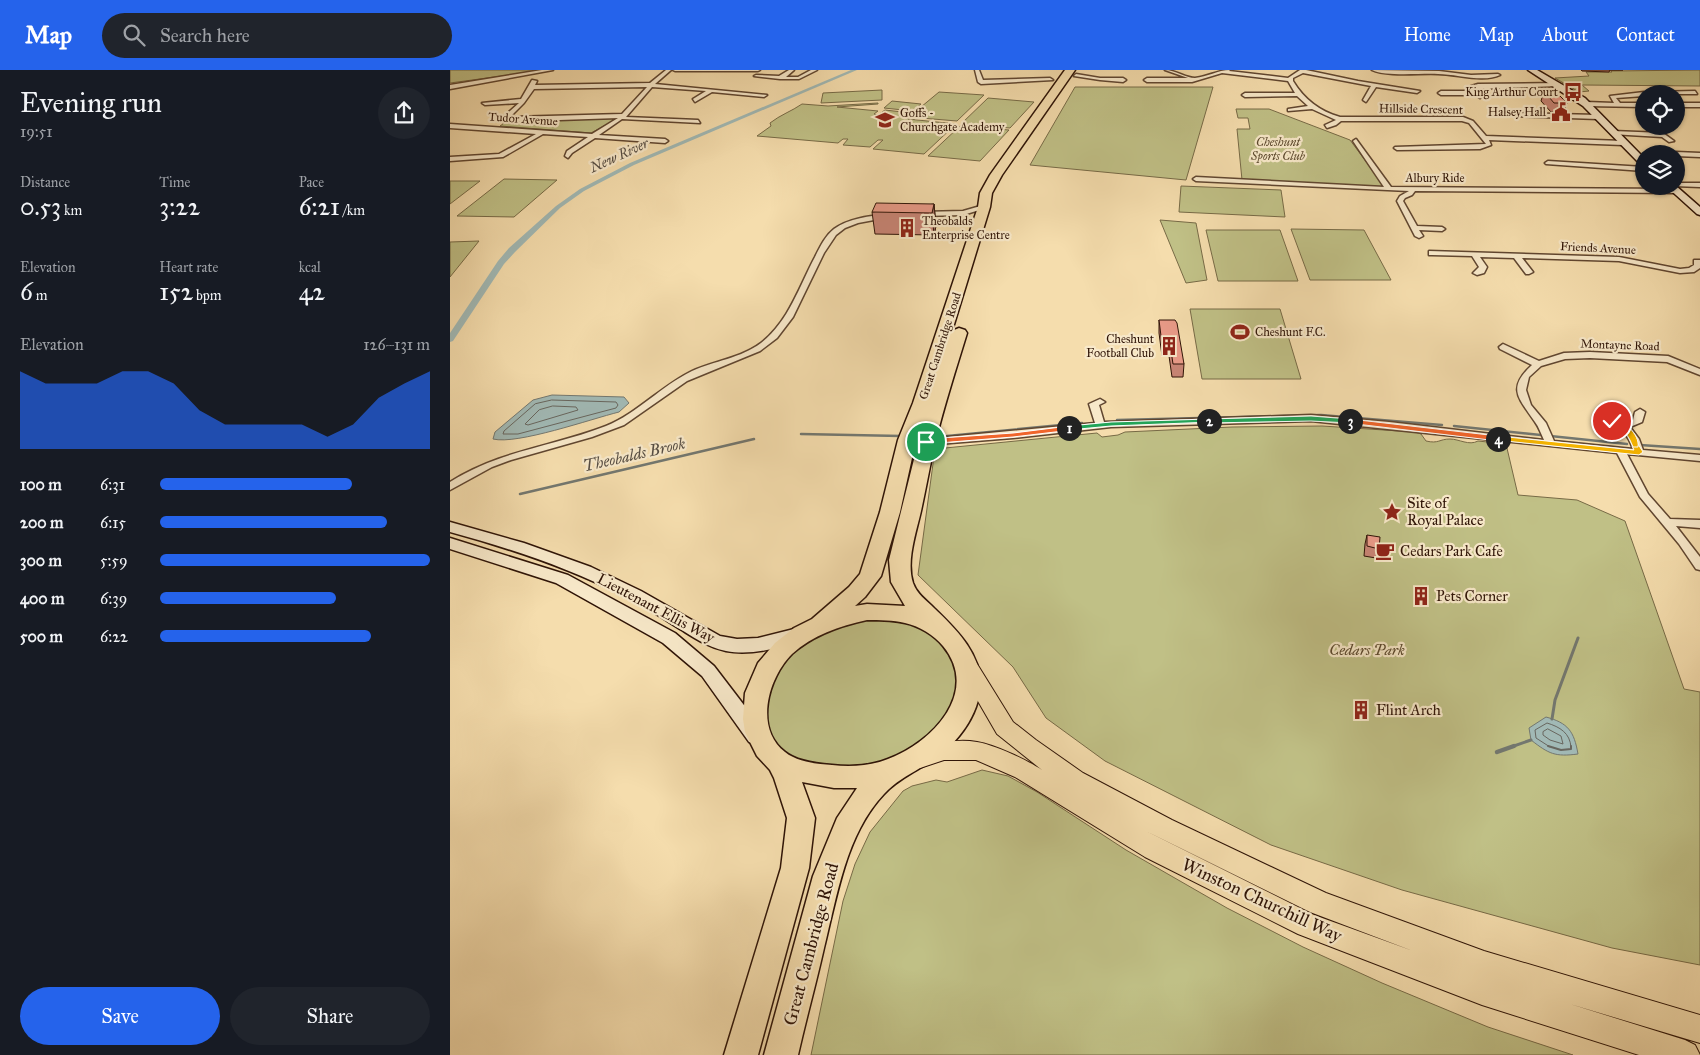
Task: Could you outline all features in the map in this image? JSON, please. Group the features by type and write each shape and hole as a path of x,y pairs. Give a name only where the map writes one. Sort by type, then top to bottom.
{"highway":[{"name":"Great Cambridge Road","path":"770,753 754,707 757,689 766,669 778,653 814,628 857,592 870,576 890,512 908,440 922,403 982,214 986,193 996,175 1075,72"},
{"name":"Great Cambridge Road","path":"944,632 910,598 902,582 900,560 926,442 997,207 999,194 1008,175 1075,72"},
{"path":"770,753 802,770 835,777 870,775 905,764 934,745 952,728 965,704 969,677 959,648 944,632 927,621 909,615 890,612 852,615 814,628"},
{"path":"741,1055 795,868 801,818 787,777 770,753"},
{"name":"Great Cambridge Road","path":"781,1055 829,869 847,828 870,791 885,776 905,764"}],"main road":[{"path":"1532,70 1584,102 1623,143 1635,151"},
{"path":"1682,195 1700,212"},
{"name":"Lieutenant Ellis Way","path":"450,527 543,554 589,572 629,592 716,642 755,645 782,640 814,628"},
{"name":"Lieutenant Ellis Way","path":"450,543 562,579 669,638 691,655 708,672 770,753"},
{"name":"Winston Churchill Way","path":"966,664 1005,728 1034,753 1075,780 1163,828 1319,903 1475,962 1700,1029"},
{"name":"Winston Churchill Way","path":"905,764 944,751 977,751 1023,770 1154,850 1307,925 1482,991 1685,1055"}],"street":[{"path":"450,87 551,70"},
{"path":"568,156 568,152 624,117 652,85 669,70"},
{"path":"675,70 757,73 780,78 799,78 815,70"},
{"path":"780,78 792,70"},
{"path":"977,70 981,82 1021,78 1050,80"},
{"path":"1167,70 1194,79"},
{"path":"1146,80 1194,79 1226,71 1290,80 1303,70 1374,86 1417,91"},
{"path":"1374,70 1419,73 1438,71 1471,76 1498,74"},
{"path":"491,129 522,101 533,87 536,72"},
{"path":"1075,72 1100,80 1123,80"},
{"path":"1290,80 1299,94 1312,107 1323,114 1340,119"},
{"path":"533,87 652,85 764,95"},
{"path":"1442,94 1477,94 1470,88 1473,86 1558,85"},
{"path":"588,91 592,86"},
{"path":"1366,100 1374,86"},
{"path":"695,100 712,90"},
{"path":"1245,96 1299,94"},
{"path":"1685,94 1695,94"},
{"path":"1618,104 1612,97 1635,95"},
{"path":"485,103 522,101"},
{"path":"1584,102 1635,105"},
{"path":"1685,105 1700,105"},
{"path":"1290,110 1312,107"},
{"path":"1515,116 1598,117"},
{"path":"505,118 624,117 698,122"},
{"path":"1327,126 1334,124 1340,119"},
{"name":"Hillside Crescent","path":"1340,119 1463,119 1471,122 1484,138"},
{"name":"Tudor Avenue","path":"450,126 665,141"},
{"path":"450,159 501,156 543,132"},
{"path":"1613,133 1663,135 1671,141"},
{"path":"1484,138 1623,143"},
{"path":"1397,148 1483,147 1489,145 1484,138"},
{"path":"1356,140 1388,189"},
{"path":"1685,154 1700,155"},
{"path":"1548,163 1566,166 1635,169"},
{"name":"Albury Ride","path":"1196,179 1388,189 1635,187"},
{"name":"Albury Ride","path":"1685,186 1700,185"},
{"path":"1413,189 1410,194 1400,201 1419,236"},
{"path":"963,213 982,214"},
{"path":"912,215 982,214"},
{"path":"450,487 483,466 516,454 610,428 640,412 694,373 742,356 764,345 782,328 830,237 838,230 854,223 894,215"},
{"path":"1415,228 1442,228"},
{"name":"Friends Avenue","path":"1432,253 1619,259 1680,271 1693,270 1698,266 1697,262 1700,262"},
{"path":"1475,255 1483,268 1477,273"},
{"path":"1516,255 1529,272"},
{"path":"1503,347 1538,364 1525,376 1522,390 1527,406 1541,423 1548,439"},
{"name":"Montayne Road","path":"1538,364 1564,356 1608,356 1668,359 1700,372"},
{"path":"1099,422 1094,404 1100,402"},
{"path":"1624,426 1638,422 1640,412"},
{"path":"1604,416 1624,426 1634,439 1636,447"},
{"path":"926,442 1004,436 1099,422 1311,418 1548,439 1621,452 1636,447 1700,458"},
{"path":"1621,452 1644,496 1690,550 1700,566"},
{"path":"1667,522 1700,524"}],"green space":[{"path":"450,70 546,70 450,83"},
{"path":"1700,70 1700,86 1582,85 1589,91 1579,92 1555,78 1589,76 1586,72"},
{"path":"1075,87 1213,87 1186,180 1030,165"},
{"path":"882,90 882,100 821,103 823,93"},
{"path":"939,92 984,95 957,121 909,117"},
{"path":"988,98 1034,102 1010,128 961,124"},
{"path":"892,101 921,104 913,111 884,108"},
{"path":"878,103 837,107 878,111 874,114 878,115 885,110 911,113 906,117 908,119 956,124 924,154 873,149 883,140 878,140 870,147 843,145 848,139 843,139 838,143 757,136 771,126 770,123 774,120 802,104 828,106"},
{"name":"Cheshunt Sports Club","path":"1236,109 1269,109 1350,140 1385,187 1242,180 1237,129 1250,129 1248,118 1238,118"},
{"path":"620,117 591,133 500,126 510,119"},
{"path":"960,126 1009,130 980,161 928,156"},
{"path":"504,179 557,180 514,217 457,216"},
{"path":"450,181 480,181 450,204"},
{"path":"1181,186 1281,190 1285,217 1179,212"},
{"path":"1160,220 1196,223 1207,280 1186,283"},
{"path":"1291,229 1364,230 1391,280 1310,280"},
{"path":"1206,230 1280,230 1298,281 1218,281"},
{"path":"479,241 450,277 450,242"},
{"name":"Cheshunt F.C.","path":"1190,309 1280,309 1301,379 1202,379"},
{"name":"Cedars Park","path":"1322,426 1415,432 1421,434 1426,441 1430,442 1453,439 1468,443 1478,441 1506,444 1518,495 1577,500 1625,521 1684,689 1700,692 1700,965 1612,948 1402,890 1271,845 1105,761 1046,718 1013,667 918,575 935,449 1097,433 1102,437 1125,432 1232,427"},
{"path":"863,619 901,621 923,628 948,648 960,676 948,719 907,756 848,771 793,759 774,743 764,723 774,669 812,635"},
{"path":"982,770 1008,776 1037,792 1126,850 1227,908 1303,947 1382,983 1488,1027 1573,1055 811,1055 843,901 855,864 870,832 903,791 912,786 936,780 947,782"}],"water":[{"path":"552,395 624,397 629,403 619,412 536,435 504,440 493,439 495,432 533,400"},
{"path":"1546,717 1560,722 1569,729 1578,754 1558,755 1543,749 1531,740 1529,728"}],"building":[{"path":"1544,91 1560,96 1567,103 1554,103"},
{"path":"876,203 934,204 932,213 872,212"},
{"path":"1159,320 1175,320 1177,323 1184,364 1173,364 1170,344 1162,344"},
{"path":"1367,535 1380,537 1379,549 1367,546"}],"waterway":[{"name":"New River","path":"450,339 501,263 512,250 558,207 582,190 632,164 855,70"},
{"name":"Theobalds Brook","path":"1117,420 1321,415 1442,425"},
{"name":"Theobalds Brook","path":"947,436 1082,423"},
{"name":"Theobalds Brook","path":"1454,426 1627,444"},
{"name":"Theobalds Brook","path":"801,434 901,436"},
{"name":"Theobalds Brook","path":"520,494 754,439"},
{"name":"Theobalds Brook","path":"1640,445 1700,449"},
{"path":"1552,719 1555,700 1578,638"},
{"path":"1511,747 1531,740"},
{"path":"1497,752 1514,746"}],"place":[{"name":"King Arthur Court","path":"1573,92"},
{"name":"Halsey Hall","path":"1561,112"},
{"name":"Goffs - Churchgate Academy","path":"885,120"},
{"name":"Theobalds Enterprise Centre","path":"907,228"},
{"name":"Cheshunt F.C.","path":"1240,332"},
{"name":"Cheshunt Football Club","path":"1169,346"},
{"name":"Site of Royal Palace","path":"1392,512"},
{"name":"Cedars Park Cafe","path":"1385,551"},
{"name":"Pets Corner","path":"1421,596"},
{"name":"Flint Arch","path":"1361,710"}],"route":[{"path":"926,442 1111,424 1311,418 1389,425 1621,452 1639,452 1634,439 1624,426 1612,421"}]}
